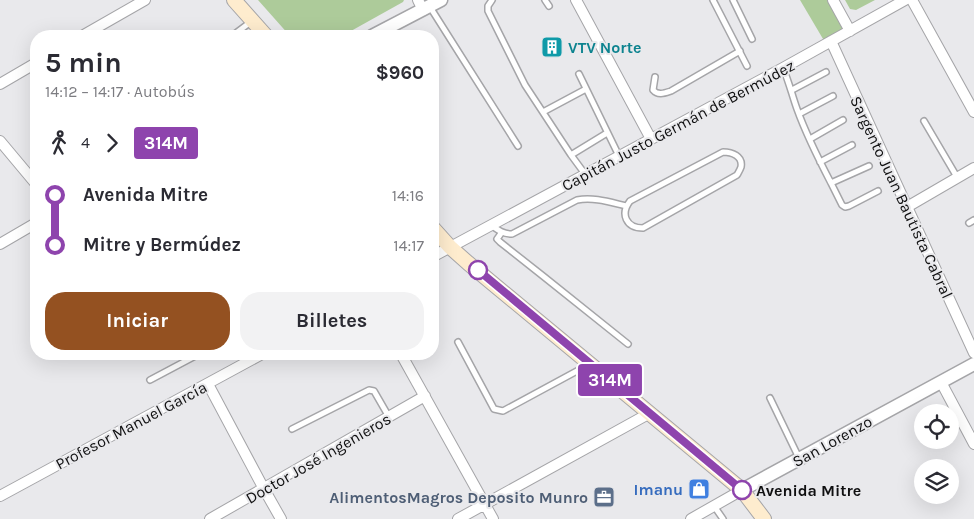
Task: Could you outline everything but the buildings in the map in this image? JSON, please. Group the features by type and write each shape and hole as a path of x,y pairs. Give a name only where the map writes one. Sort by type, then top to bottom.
{"main road":[{"path":"234,0 260,30"},
{"path":"439,235 468,263 742,490 761,518"}],"street":[{"path":"92,30 145,0"},
{"path":"382,30 423,5 441,0"},
{"path":"576,0 651,139"},
{"path":"833,0 850,30"},
{"name":"Capitán Justo Germán de Bermúdez","path":"450,247 783,68 905,0"},
{"path":"912,0 974,112"},
{"name":"Sargento Juan Bautista Cabral","path":"831,41 974,353"},
{"path":"0,84 30,66"},
{"path":"0,141 30,177"},
{"path":"907,207 974,168"},
{"path":"0,244 30,226"},
{"path":"439,253 450,247"},
{"name":"Profesor Manuel García","path":"0,496 251,360"},
{"path":"404,360 493,519"},
{"name":"San Lorenzo","path":"691,519 974,364"},
{"path":"941,382 974,444"},
{"path":"208,384 281,519"},
{"name":"Doctor José Ingenieros","path":"210,519 425,396"},
{"path":"458,519 650,413"}],"lane":[{"path":"492,0 488,6 488,11 525,85 585,175"},
{"path":"545,0 549,6"},
{"path":"714,0 747,66"},
{"path":"733,0 752,39"},
{"path":"423,5 518,146"},
{"path":"240,30 252,21"},
{"path":"655,76 653,90 661,94 671,91 740,51"},
{"path":"783,68 799,114 820,162 842,205 845,207 849,206 878,191"},
{"path":"792,90 826,72"},
{"path":"579,74 620,156"},
{"path":"543,112 586,89"},
{"path":"799,114 833,96"},
{"path":"810,139 843,120"},
{"path":"924,121 957,178"},
{"path":"570,154 608,133"},
{"path":"820,162 852,145"},
{"path":"723,152 736,154 740,160 741,167 737,175 643,228 632,226 627,221 624,213 626,206 630,201 723,152"},
{"path":"831,183 868,166"},
{"path":"491,225 506,234 512,234 577,200 587,198 626,206"},
{"path":"502,232 497,239 500,242 628,344"},
{"path":"458,342 494,409 503,411 590,364"},
{"path":"150,380 188,360"},
{"path":"292,429 369,390 374,391 389,417"},
{"path":"770,398 799,459"},
{"path":"714,506 722,519"}],"green space":[{"path":"258,0 404,0 353,30 285,30"},
{"path":"800,0 833,0 850,31 826,44"},
{"path":"845,0 875,0 856,10 850,9"}],"bus line":[{"name":"314M","path":"478,270 742,490"}],"place":[{"name":"VTV Norte","path":"552,47"},
{"name":"Imanu","path":"699,489"},
{"name":"Avenida Mitre","path":"742,490"},
{"name":"AlimentosMagros Deposito Munro","path":"604,497"}]}
